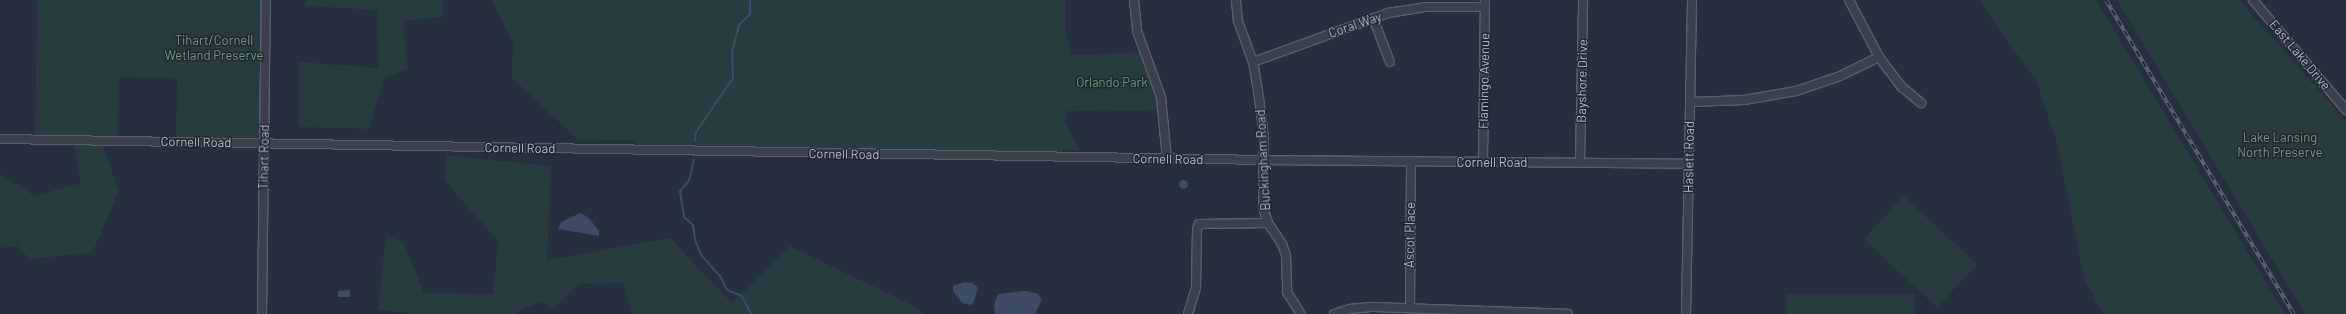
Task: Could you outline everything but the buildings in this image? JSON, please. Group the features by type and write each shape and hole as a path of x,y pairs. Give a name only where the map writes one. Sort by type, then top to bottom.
{"street":[{"name":"Tihart Road","path":"262,314 266,0"},
{"path":"1134,0 1137,31 1161,97 1167,159"},
{"name":"Buckingham Road","path":"1236,0 1238,21 1253,62 1262,118 1263,207 1268,223 1282,244 1286,255 1287,292 1301,314"},
{"name":"Bayshore Drive","path":"1580,162 1583,0"},
{"name":"Haslett Road","path":"1686,314 1692,0"},
{"path":"1849,0 1878,57 1902,87 1921,103"},
{"name":"East Lake Drive","path":"2254,0 2346,110"},
{"name":"Coral Way","path":"1253,62 1373,18 1424,7 1485,4"},
{"name":"Flamingo Avenue","path":"1483,162 1485,4"},
{"path":"1373,18 1390,62"},
{"path":"1690,102 1744,100 1796,91 1840,76 1878,57"},
{"name":"Cornell Road","path":"0,139 1167,159 1689,164"},
{"name":"Ascot Place","path":"1410,308 1411,161"},
{"path":"1188,314 1196,287 1199,224 1268,223"},
{"path":"1334,314 1356,308 1410,308 1503,313 1568,314"}],"green space":[{"name":"Tihart/Cornell Wetland Preserve","path":"37,0 262,0 261,128 258,136 251,140 176,139 177,78 119,77 118,138 100,138 119,191 92,253 29,259 18,246 0,248 0,174 35,196 81,183 73,137 35,136"},
{"path":"306,0 443,0 443,17 403,21 408,68 384,79 369,129 299,127 299,62 378,68 377,10 304,6"},
{"name":"Orlando Park","path":"492,0 1065,0 1065,30 1072,55 1141,52 1155,88 1160,110 1068,111 1065,122 1080,151 1063,149 1063,154 636,146 636,140 579,141 511,77 513,44"},
{"path":"1979,0 2096,0 2285,314 2103,314 2084,279 2057,144 2036,81"},
{"name":"Lake Lansing North Preserve","path":"2117,0 2239,0 2346,121 2346,314 2305,314"},
{"path":"447,155 551,166 547,260 670,238 732,303 790,246 918,308 923,314 632,314 623,283 579,284 554,309 541,301 513,314 412,314 378,310 386,235 404,243 424,293 493,294 498,241 444,180"},
{"path":"1904,196 1977,264 1937,307 1864,239"},
{"path":"1786,294 1914,294 1914,314 1786,314"}],"water":[{"path":"1181,180 1185,180 1187,184 1185,188 1181,188 1179,186 1179,182"},
{"path":"580,213 588,217 599,231 599,236 558,229 561,222"},
{"path":"964,282 972,283 978,288 974,302 971,305 962,303 953,291 953,286"},
{"path":"350,290 350,297 338,297 338,291"},
{"path":"1026,291 1038,294 1042,300 1035,314 995,314 994,304 998,294"}],"waterway":[{"path":"695,141 696,132 733,78 732,52 739,25 750,14 750,0"},
{"path":"694,160 689,180 680,191 684,217 693,225 695,240 701,255 720,276 727,290 742,296 751,314"}],"railway":[{"path":"2106,0 2294,314"}]}
